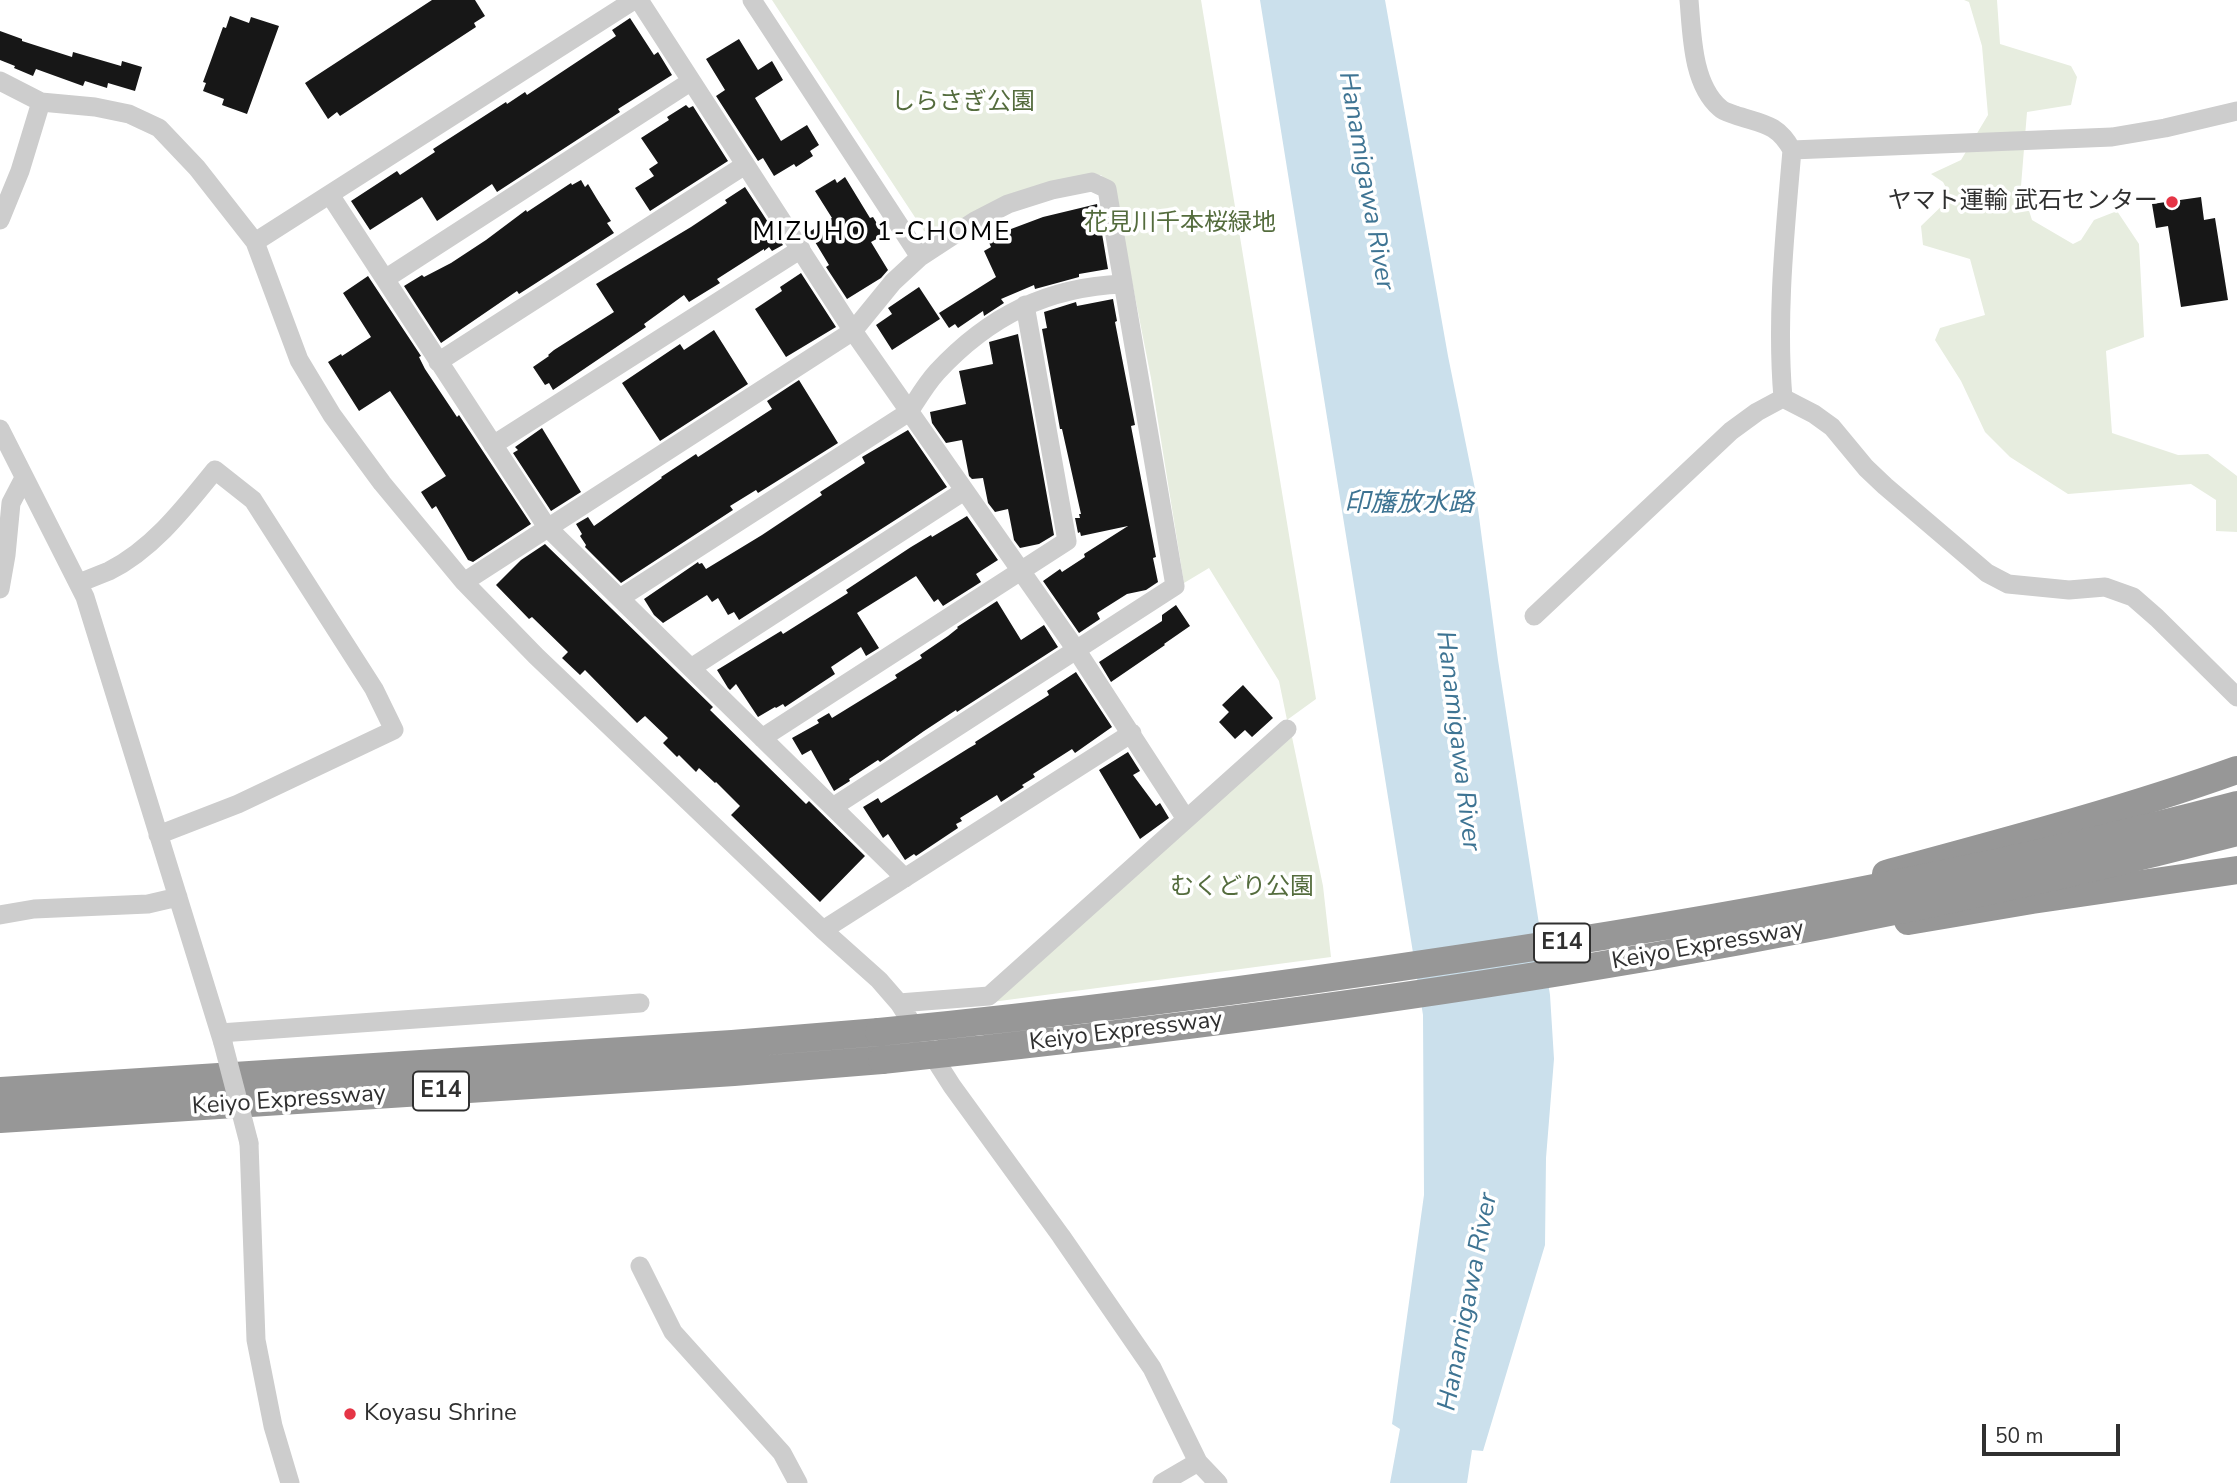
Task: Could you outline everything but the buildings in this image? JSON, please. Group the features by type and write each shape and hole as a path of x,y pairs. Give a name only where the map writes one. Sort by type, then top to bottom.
{"highway":[{"path":"1665,940 1863,880 2153,799 2237,770"},
{"name":"Keiyo Expressway","path":"1665,940 1868,891 2117,837 2237,805"},
{"name":"Keiyo Expressway","path":"0,1119 693,1074 880,1046 1051,1014 1875,916 2131,860 2237,832"},
{"path":"1665,940 1848,931 2032,900 2237,870"},
{"name":"Keiyo Expressway","path":"0,1091 690,1047 880,1046"}],"street":[{"path":"255,242 637,0 853,331 1077,651 1186,819"},
{"path":"752,0 920,257"},
{"path":"1689,0 1694,51 1706,90 1721,110 1765,124 1784,135 1792,150 1780,294 1783,398"},
{"path":"0,80 41,102 95,107 129,114 159,128 197,168 255,242 299,360 331,415 382,483 464,582 536,656 879,980 898,1003 953,1086 1152,1368 1198,1462 1218,1483"},
{"path":"385,279 690,82"},
{"path":"0,220 20,171 41,102"},
{"path":"1792,150 2112,137 2237,111"},
{"path":"439,362 745,165"},
{"path":"464,582 853,331 893,282 920,257 975,221 1008,204 1052,190 1092,183 1107,189 1175,586 834,807"},
{"path":"330,195 547,527 905,878"},
{"path":"493,445 800,249"},
{"path":"620,598 909,412 935,374 968,340 1025,305 1091,286 1123,284"},
{"path":"762,738 1067,541 1025,305"},
{"path":"1534,616 1731,431 1757,412 1783,398"},
{"path":"1783,398 1832,427 1866,468 1885,486 1987,573 2008,584 2069,590 2105,587 2133,597 2237,697"},
{"path":"0,429 85,597 222,1038 249,1143 256,1340 273,1426 290,1483"},
{"path":"79,583 111,570 149,544 215,470 253,500 374,689 394,730 238,804 158,835"},
{"path":"0,589 11,503 24,478"},
{"path":"691,668 964,492"},
{"path":"898,1003 989,996 1287,729"},
{"path":"824,930 1132,733"},
{"path":"0,915 34,909 148,904 178,897"},
{"path":"222,1038 640,1003"},
{"path":"640,1266 673,1332 782,1453 798,1483"},
{"path":"1162,1483 1198,1462"}],"green space":[{"path":"772,0 1201,0 1316,699 1287,720 1279,681 1209,568 1184,583 1151,378 1114,190 1101,175 1038,185 998,201 934,233 924,231"},
{"path":"1964,0 1997,0 2000,44 2071,66 2077,77 2071,105 2027,112 2021,186 2032,220 2073,244 2081,240 2094,220 2117,211 2139,244 2144,337 2106,351 2112,433 2178,455 2208,454 2237,476 2237,532 2216,531 2216,500 2191,484 2068,494 2010,457 1985,432 1961,381 1935,340 1940,328 1985,315 1970,259 1923,245 1921,226 1951,197 1943,182 1931,174 1961,160 1988,115 1982,46 1969,2"},
{"name":"むくどり公園","path":"1292,737 1323,886 1331,957 992,1002"}],"water":[{"name":"印旛放水路","path":"1260,0 1385,0 1448,356 1476,494 1498,660 1550,995 1554,1059 1546,1158 1545,1245 1483,1451 1472,1450 1467,1483 1390,1483 1400,1429 1392,1424 1424,1195 1423,1015"}],"place":[{"name":"ヤマト運輸 武石センター","path":"2172,202"},
{"name":"Koyasu Shrine","path":"350,1414"}],"district":[{"name":"MIZUHO 1-CHOME","path":"882,234"}],"park label":[{"name":"しらさぎ公園","path":"963,103"},
{"name":"花見川千本桜緑地","path":"1180,224"}],"water label":[{"name":"Hanamigawa River","path":"1365,181"},
{"name":"Hanamigawa River","path":"1457,741"},
{"name":"Hanamigawa River","path":"1469,1302"}]}
